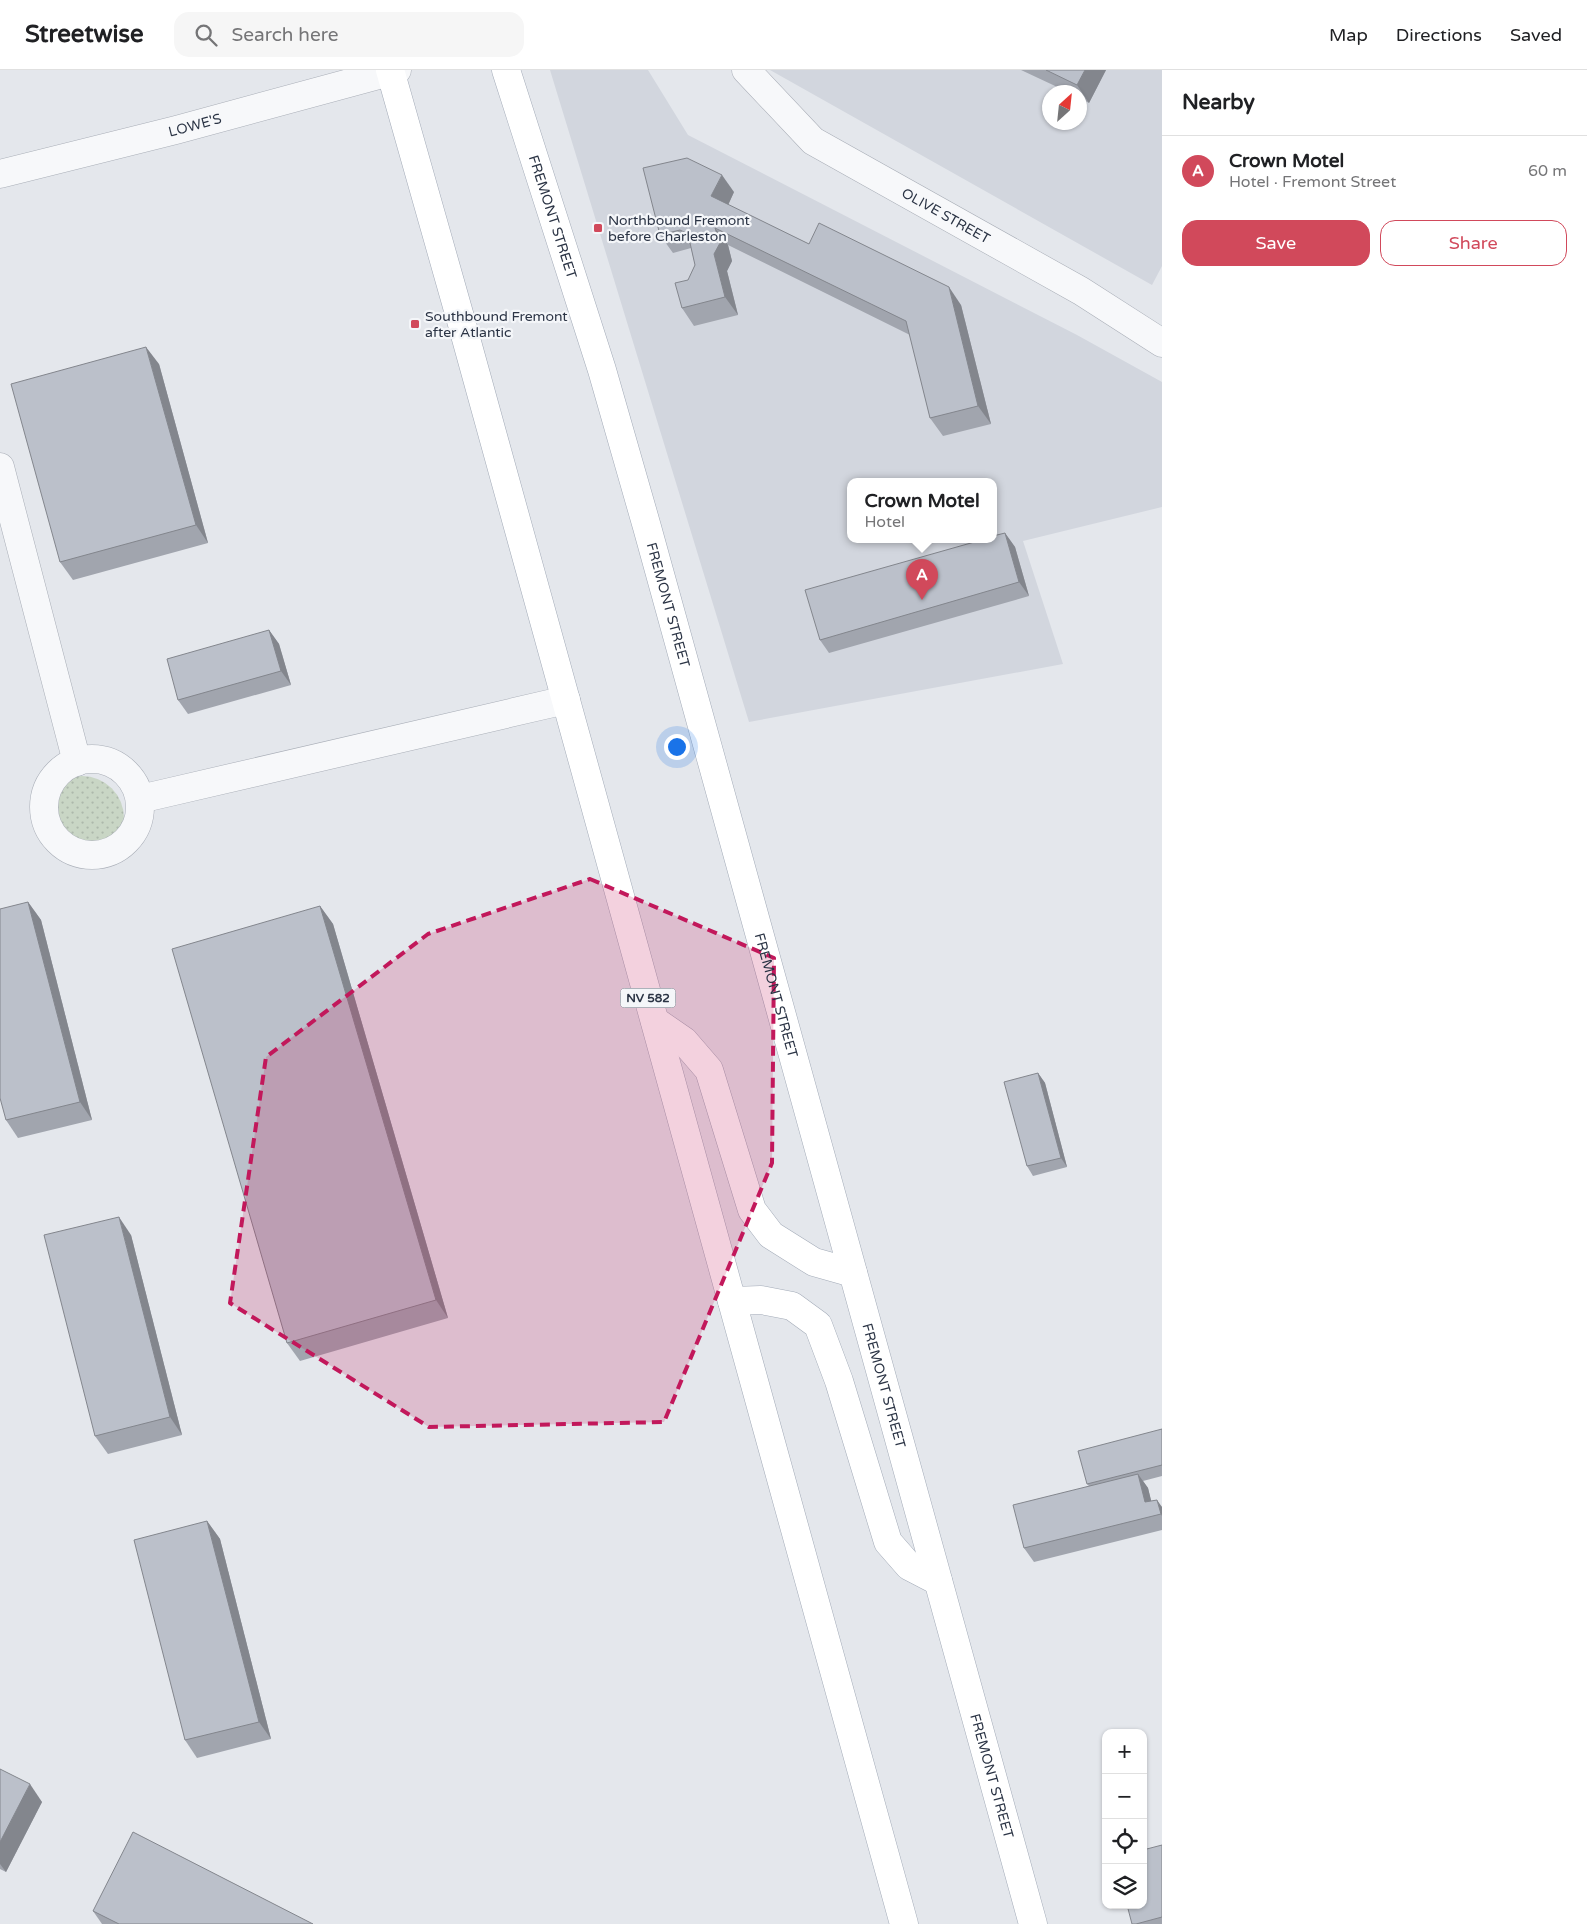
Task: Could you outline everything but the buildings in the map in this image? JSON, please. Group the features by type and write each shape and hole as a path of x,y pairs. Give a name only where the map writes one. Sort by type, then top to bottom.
{"main road":[{"name":"FREMONT STREET","path":"506,70 602,370 642,509 1033,1924"},
{"name":"NV 582","path":"392,71 904,1924"},
{"path":"655,1021 684,1041 709,1070 752,1210 771,1235 814,1262 853,1273"},
{"path":"732,1301 761,1300 792,1306 818,1325 839,1381 888,1542 909,1566 938,1581"}],"street":[{"name":"OLIVE STREET","path":"746,70 813,141 1081,291 1162,343"},
{"name":"LOWE'S","path":"0,174 176,130 392,71"},
{"path":"0,467 77,762"},
{"path":"140,799 566,700"},
{"path":"97,760 111,763 124,771 134,784 140,799 140,816 134,832 109,853 92,856 76,853 69,849 51,831 45,816 45,801 48,787 57,775 77,762 97,760"}],"highlighted area":[{"path":"590,879 774,958 772,1163 664,1422 429,1427 230,1303 266,1057 428,934"}],"shaded area":[{"path":"550,70 648,70 688,135 1077,335 1162,382 1162,507 1023,541 1063,664 749,722"},
{"path":"770,70 1162,70 1162,266 1152,285"}],"green space":[{"path":"82,776 98,779 112,788 121,802 124,818 121,834 112,848 98,857 82,860 66,857 52,848 43,834 40,818 43,802 52,788 66,779"}],"place":[{"name":"Northbound Fremont before Charleston","path":"598,228"},
{"name":"Southbound Fremont after Atlantic","path":"415,324"},
{"name":"Crown Motel","path":"922,600"}]}
